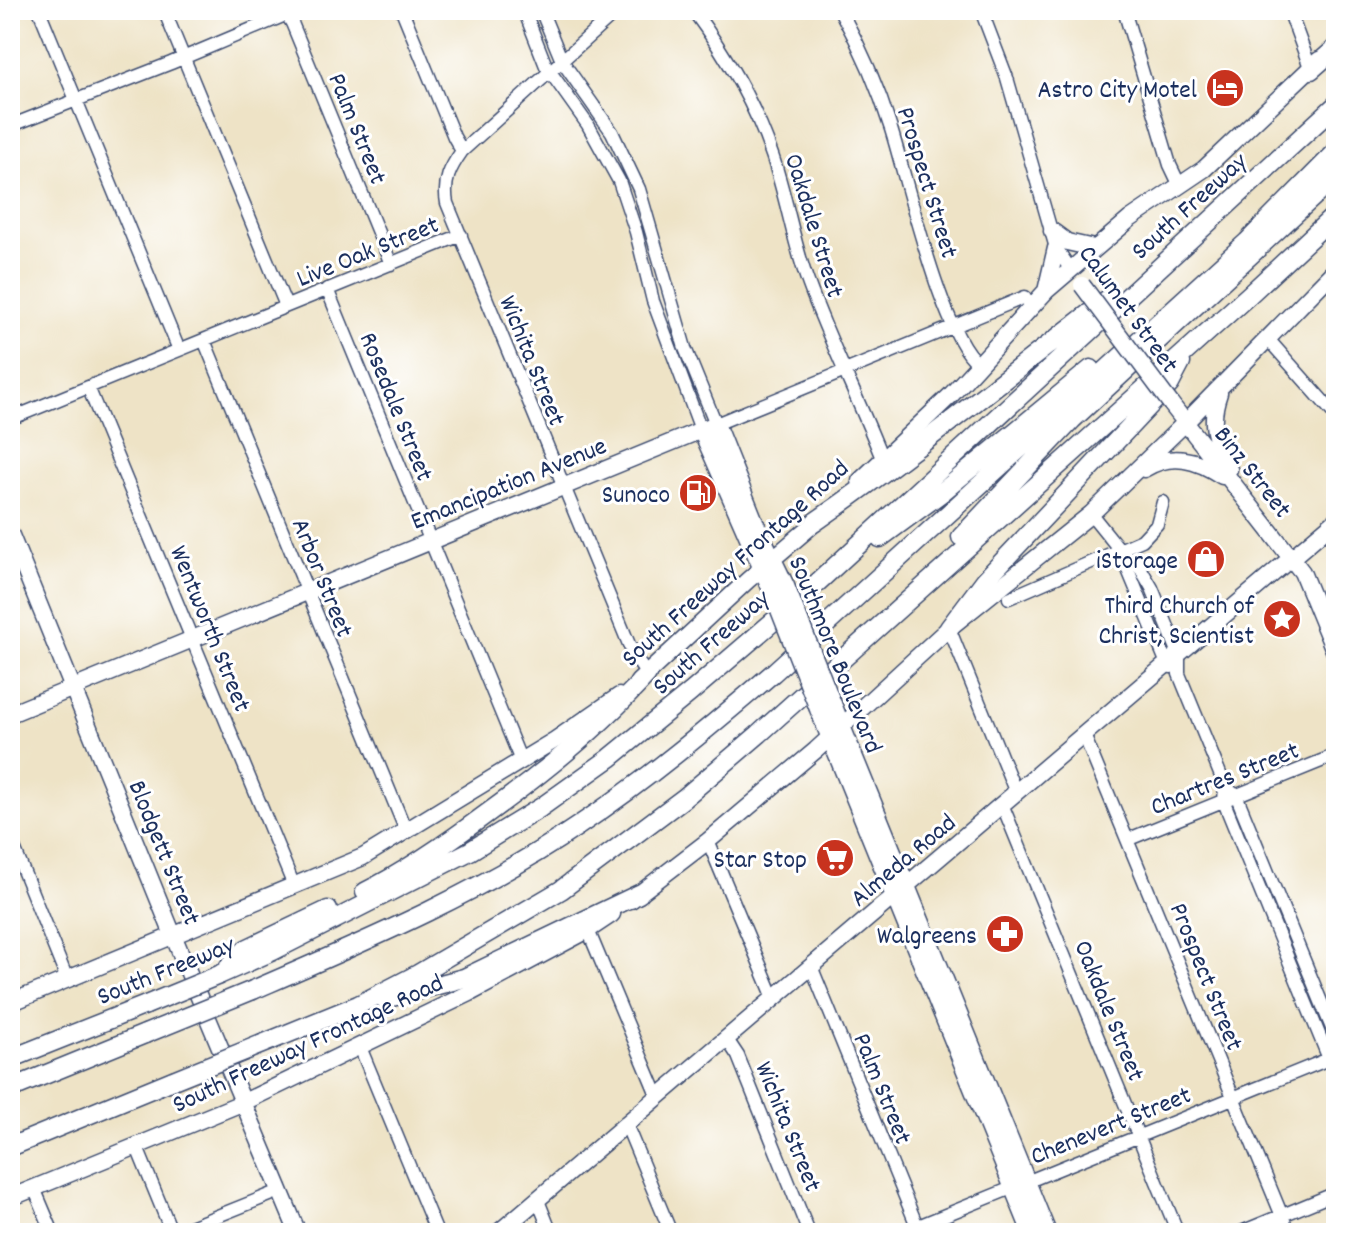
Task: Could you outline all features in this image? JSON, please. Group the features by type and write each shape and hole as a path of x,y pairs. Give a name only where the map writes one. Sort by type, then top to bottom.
{"highway":[{"path":"1311,70 1336,48"},
{"path":"1303,136 1336,99"},
{"name":"South Freeway","path":"10,1059 219,975 249,956 470,851 540,808 610,758 804,595 1336,105"},
{"path":"10,1089 371,939 484,882 577,827 662,765 773,673 1247,242 1336,152"},
{"path":"832,667 1072,420 1336,176"},
{"path":"10,1147 358,1005 522,914 615,852 695,789 1186,352 1336,214"},
{"path":"804,595 941,493 1211,264 1247,242"},
{"path":"815,522 876,480 1006,376 1184,243"},
{"path":"949,628 985,580 1170,384 1186,352"},
{"path":"249,956 435,851 569,751 647,675"},
{"path":"358,1005 464,978 639,894"}],"main road":[{"name":"South Freeway Frontage Road","path":"10,1003 363,857 589,718 647,675 919,428 1046,291 1130,219 1180,186 1223,152 1311,70 1336,41"},
{"path":"1052,231 1067,242 1094,248"},
{"path":"1046,291 1056,248"},
{"name":"South Freeway Frontage Road","path":"10,1198 244,1102 482,987 588,930 708,841 836,733 949,628 1091,514 1336,269"},
{"name":"Calumet Street","path":"1071,270 1171,404"},
{"path":"1221,386 1212,418 1218,444 1235,487"},
{"name":"Binz Street","path":"1171,404 1302,572 1336,655"},
{"name":"Emancipation Avenue","path":"10,714 708,427"},
{"name":"Southmore Boulevard","path":"708,427 774,558 779,589 1019,1185 1031,1233"},
{"name":"Southmore Boulevard","path":"708,427 761,569 779,589"},
{"path":"1123,483 1151,465 1177,458 1196,461 1235,487"},
{"name":"Almeda Road","path":"498,1233 1084,735 1175,664 1291,556 1336,520"},
{"path":"756,524 781,538 799,536"},
{"name":"Blodgett Street","path":"10,533 298,1233"},
{"name":"Southmore Boulevard","path":"836,733 844,777 900,893"},
{"path":"793,769 816,762 826,763 844,777"},
{"name":"Southmore Boulevard","path":"1019,1185 1048,1233"}],"street":[{"path":"39,10 179,350"},
{"path":"164,10 286,306"},
{"path":"402,10 462,151"},
{"name":"Southmore Boulevard","path":"524,10 550,72 605,153 619,181 636,232 653,301 708,427"},
{"name":"Southmore Boulevard","path":"541,10 562,61 612,132 639,189 708,427"},
{"name":"Live Oak Street","path":"10,419 461,235 445,191 450,169 462,151 618,10"},
{"name":"Oakdale Street","path":"693,10 737,75 756,113 781,183 807,281 883,461"},
{"name":"Prospect Street","path":"840,10 876,86 928,256 956,328 972,359 979,364"},
{"name":"Calumet Street","path":"981,10 1007,78 1056,248 1071,270"},
{"path":"1124,10 1170,165 1180,186"},
{"path":"1289,10 1311,70"},
{"path":"10,126 184,57 289,11"},
{"name":"Palm Street","path":"289,11 391,264"},
{"path":"636,232 650,228"},
{"name":"Wichita Street","path":"461,235 561,486 633,654 647,675"},
{"name":"Rosedale Street","path":"327,289 521,761"},
{"name":"Emancipation Avenue","path":"708,427 956,328 1025,297"},
{"path":"1267,338 1336,416"},
{"name":"Arbor Street","path":"204,340 406,831"},
{"name":"Wentworth Street","path":"88,387 294,886"},
{"path":"1009,598 1142,540 1157,524 1163,502"},
{"path":"1091,514 1120,550 1138,564 1152,588 1175,664 1225,786 1237,797 1336,1038"},
{"path":"949,628 1016,793"},
{"name":"Prospect Street","path":"1084,735 1289,1233"},
{"name":"Chartres Street","path":"1129,839 1336,755"},
{"path":"1225,786 1224,802 1332,1057 1336,1076"},
{"name":"Oakdale Street","path":"1002,804 1178,1233"},
{"path":"10,838 67,979"},
{"path":"708,841 774,998"},
{"path":"588,930 658,1097"},
{"name":"Palm Street","path":"811,966 917,1226"},
{"name":"Wichita Street","path":"726,1038 738,1056 809,1233"},
{"path":"360,1047 437,1233"},
{"name":"Chenevert Street","path":"901,1233 1332,1057"},
{"path":"626,1124 671,1233"},
{"path":"136,1145 174,1233 280,1191"},
{"path":"34,1188 53,1233"},
{"path":"1239,1233 1336,1193"},
{"path":"537,1198 551,1233"}],"place":[{"name":"Astro City Motel","path":"1225,88"},
{"name":"Sunoco","path":"698,493"},
{"name":"iStorage","path":"1206,559"},
{"name":"Third Church of Christ, Scientist","path":"1282,619"},
{"name":"Star Stop","path":"835,858"},
{"name":"Walgreens","path":"1005,934"}]}
